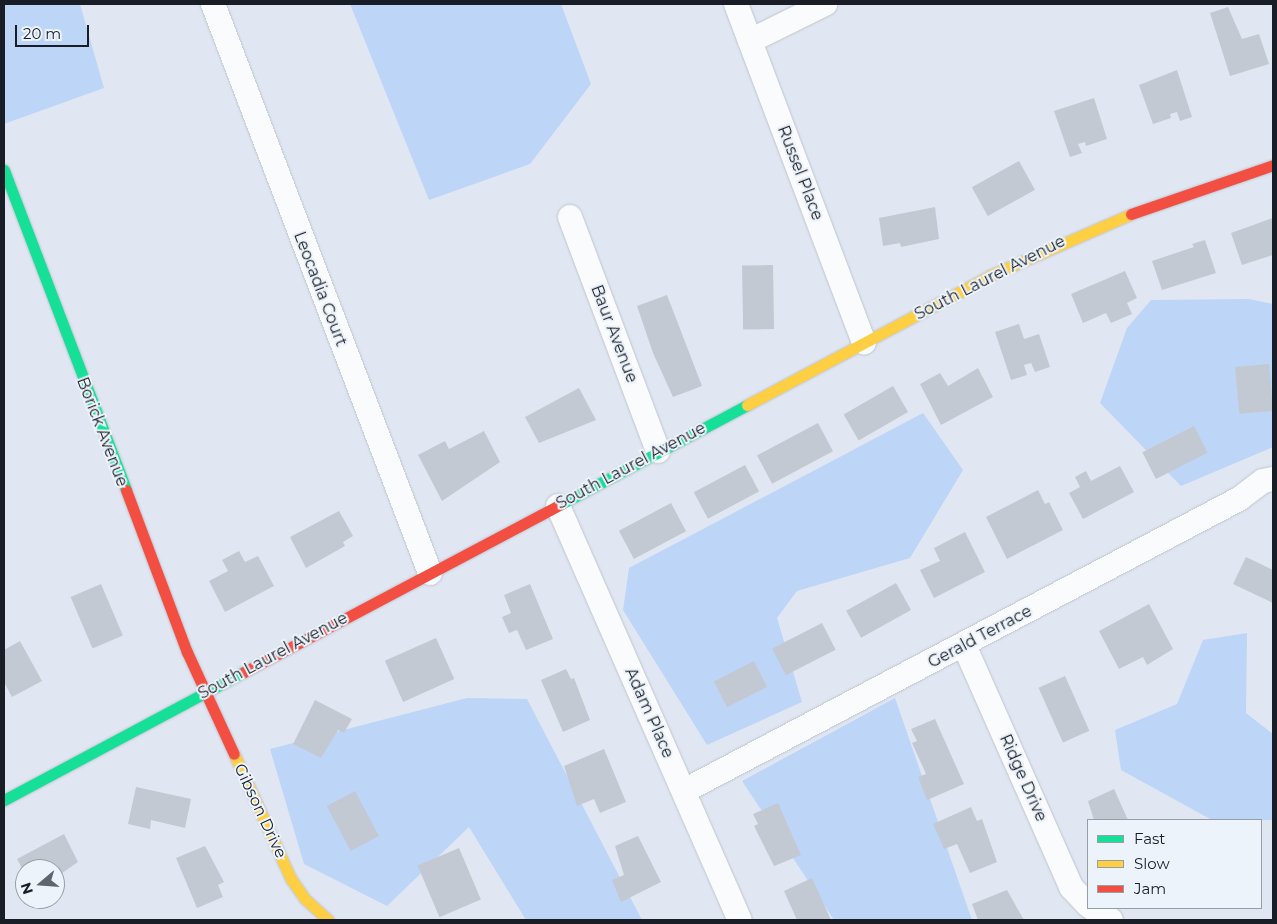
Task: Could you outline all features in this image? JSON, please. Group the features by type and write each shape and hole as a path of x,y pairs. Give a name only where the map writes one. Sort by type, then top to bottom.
{"street":[{"name":"Leocadia Court","path":"213,4 430,573"},
{"name":"Russel Place","path":"736,4 864,343"},
{"path":"750,41 825,4"},
{"name":"South Laurel Avenue","path":"4,800 658,452 1049,247 1108,222 1273,165"},
{"name":"Borick Avenue","path":"4,170 155,574 206,692"},
{"name":"Baur Avenue","path":"570,218 658,452"},
{"name":"Gerald Terrace","path":"684,791 1239,499 1263,481 1273,479"},
{"name":"Adam Place","path":"558,506 740,920"},
{"name":"Ridge Drive","path":"964,645 1071,887 1087,904"},
{"name":"Gibson Drive","path":"206,692 291,879 305,899 328,920"},
{"path":"1094,909 1111,920"}],"shaded area":[{"path":"4,4 80,4 104,88 4,124"},
{"path":"350,4 561,4 591,84 530,164 429,200"},
{"path":"1249,299 1273,304 1273,447 1181,486 1100,403 1127,328 1151,300"},
{"path":"923,413 963,470 910,558 797,591 777,618 802,702 707,745 623,610 629,568"},
{"path":"1247,633 1246,713 1273,734 1273,820 1210,819 1121,770 1115,730 1177,704 1203,640"},
{"path":"467,698 527,699 642,920 526,920 469,827 387,906 304,864 270,749"},
{"path":"895,698 972,920 834,920 742,781"}],"building":[{"path":"1228,7 1242,39 1259,34 1269,64 1230,76 1210,13"},
{"path":"1177,70 1192,117 1180,121 1177,112 1170,114 1171,118 1153,124 1139,85"},
{"path":"1094,98 1107,139 1086,146 1085,142 1078,144 1082,153 1070,157 1054,111"},
{"path":"1019,161 1035,190 988,216 972,187"},
{"path":"935,207 939,239 901,247 900,243 883,246 879,218"},
{"path":"1273,218 1273,255 1242,265 1231,233"},
{"path":"1205,240 1216,273 1162,290 1152,261 1194,247 1192,244"},
{"path":"773,265 774,329 743,330 742,266"},
{"path":"1125,271 1137,298 1127,303 1132,314 1111,323 1106,313 1083,323 1071,294"},
{"path":"667,295 702,386 673,397 653,353 637,306"},
{"path":"1019,324 1024,339 1039,334 1050,367 1035,372 1031,363 1024,365 1027,375 1011,380 995,332"},
{"path":"1269,364 1273,411 1239,414 1235,367"},
{"path":"978,368 993,397 941,425 920,384 940,373 948,386"},
{"path":"893,386 908,412 859,440 844,414"},
{"path":"579,388 596,420 539,443 525,417"},
{"path":"818,423 833,451 772,484 757,455"},
{"path":"1194,426 1208,453 1156,479 1142,452"},
{"path":"484,431 500,462 442,501 418,455 445,441 449,449"},
{"path":"745,465 759,491 708,519 694,492"},
{"path":"1120,466 1134,492 1083,519 1069,493 1080,487 1075,477 1086,471 1091,481"},
{"path":"1038,490 1045,504 1049,502 1063,530 1007,559 986,517"},
{"path":"671,503 686,531 634,559 619,531"},
{"path":"339,511 353,536 343,542 345,546 306,568 290,537"},
{"path":"965,532 985,572 934,598 920,570 940,561 934,548"},
{"path":"239,551 245,562 258,556 274,586 225,612 209,581 228,571 222,560"},
{"path":"1246,557 1273,570 1273,603 1233,584"},
{"path":"896,583 911,610 861,638 846,611"},
{"path":"101,584 123,636 93,648 71,597"},
{"path":"530,584 553,639 526,650 517,630 509,633 502,617 511,613 504,595"},
{"path":"1149,604 1173,649 1147,665 1143,657 1119,669 1099,631"},
{"path":"822,623 836,650 786,675 772,648"},
{"path":"436,638 454,679 403,702 385,661"},
{"path":"20,641 42,681 12,697 4,682 4,650"},
{"path":"754,661 767,687 727,707 714,681"},
{"path":"566,669 571,679 574,678 590,720 563,732 541,680"},
{"path":"1065,676 1089,731 1063,743 1039,688"},
{"path":"315,700 352,719 344,733 338,730 321,758 293,744"},
{"path":"935,719 964,784 927,800 918,777 926,774 912,743 917,741 911,729"},
{"path":"604,749 626,802 600,813 594,799 577,806 564,766"},
{"path":"136,787 191,799 185,828 151,820 150,829 128,824"},
{"path":"1114,789 1128,819 1094,819 1088,801"},
{"path":"355,791 379,836 351,851 327,806"},
{"path":"778,803 801,855 774,866 754,826 758,824 753,814"},
{"path":"971,807 977,821 982,819 997,862 970,873 957,844 944,849 933,824"},
{"path":"64,834 78,862 65,871 65,859 17,859"},
{"path":"638,836 661,882 621,902 612,880 624,875 615,846"},
{"path":"205,846 224,882 218,885 223,897 197,908 176,858"},
{"path":"459,848 481,900 439,917 418,866"},
{"path":"812,878 831,920 797,920 784,891"},
{"path":"1007,890 1024,920 978,920 972,904"}],"traffic: fast":[{"path":"4,170 126,490"},
{"path":"561,504 747,405"},
{"path":"4,800 244,672"}],"traffic: slow":[{"path":"747,405 991,275 1131,214"},
{"path":"234,754 291,879 305,899 328,920"}],"traffic: jam":[{"path":"1131,214 1273,165"},
{"path":"126,490 187,652 234,754"},
{"path":"244,672 561,504"}]}
